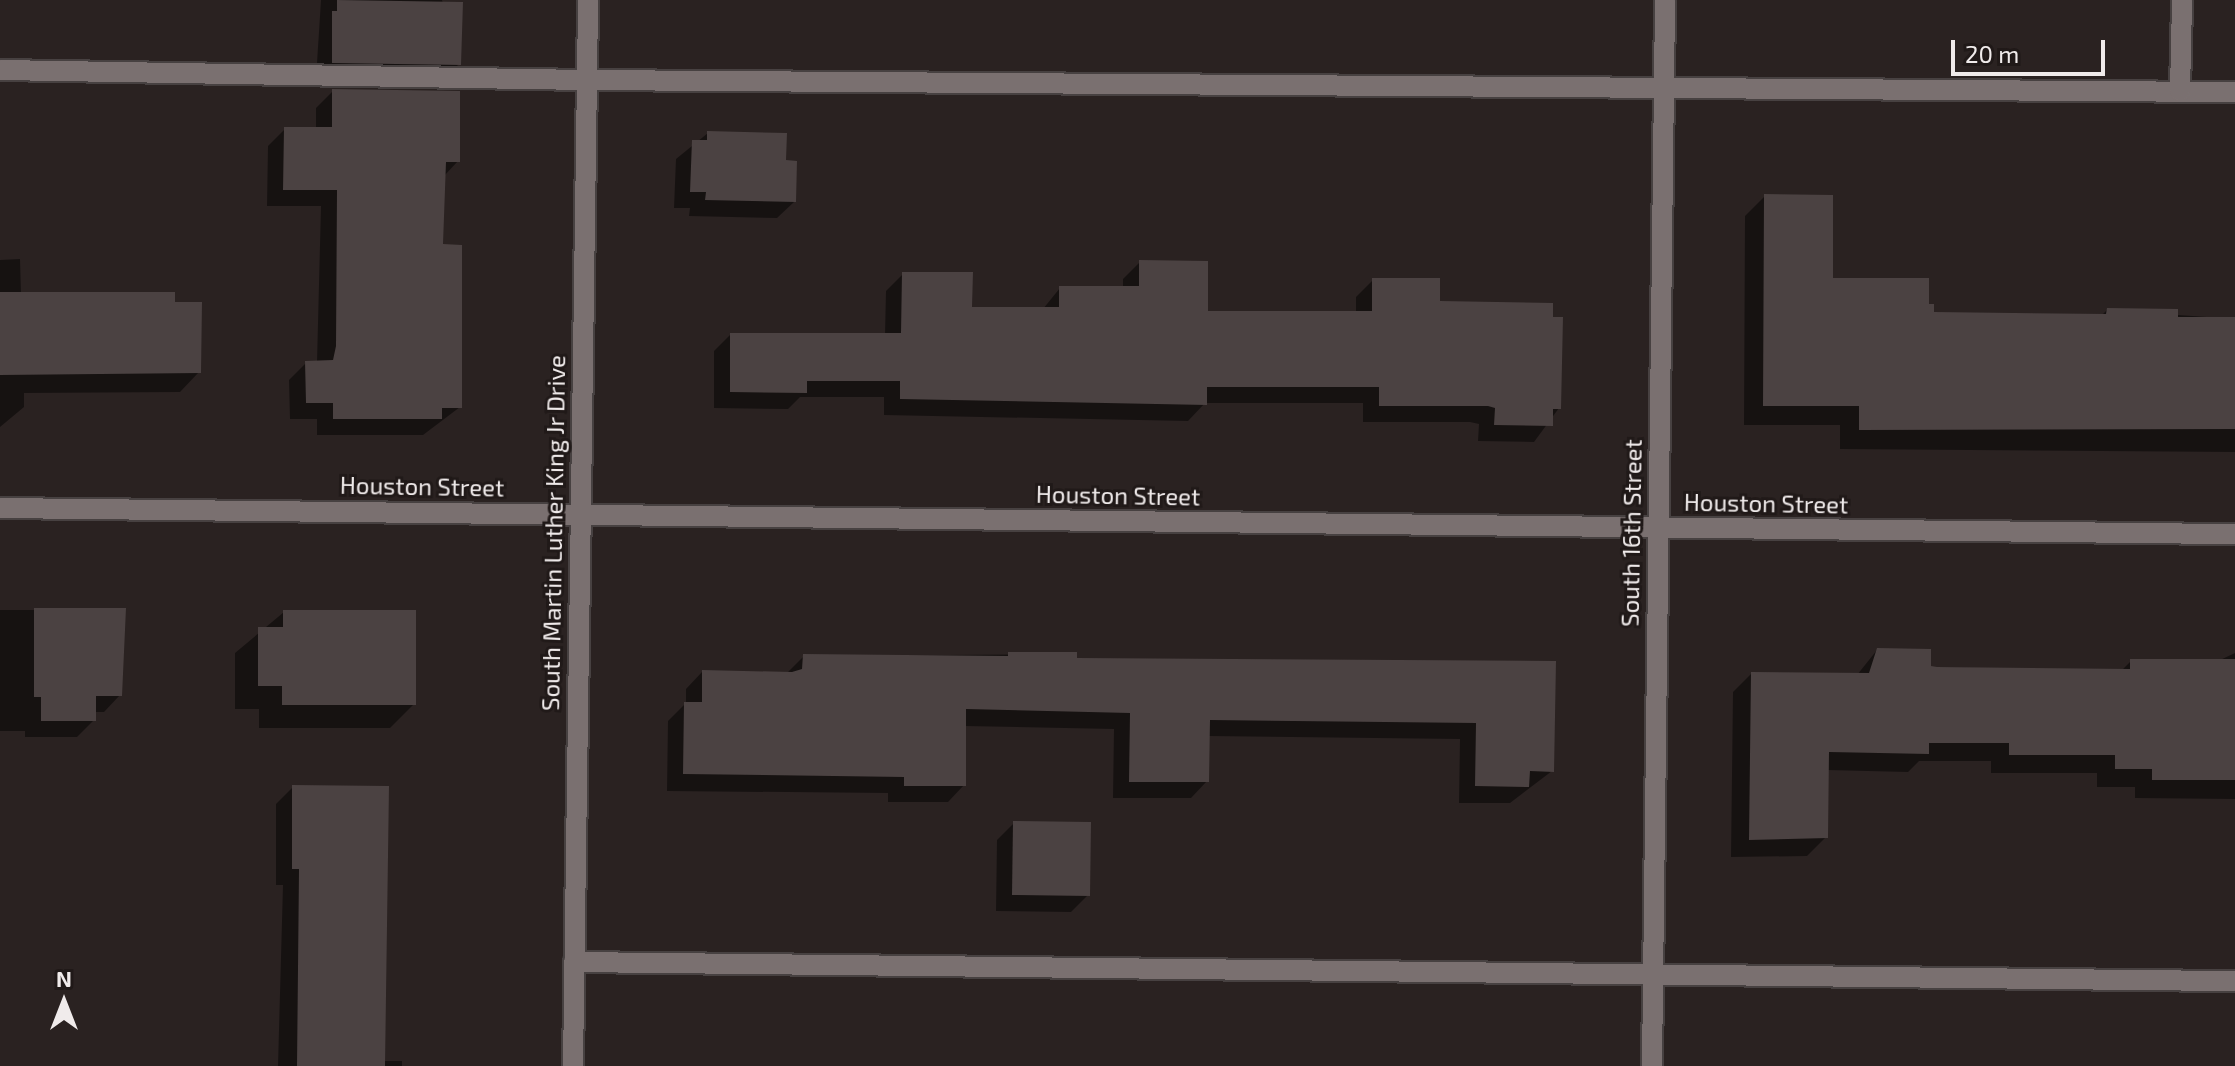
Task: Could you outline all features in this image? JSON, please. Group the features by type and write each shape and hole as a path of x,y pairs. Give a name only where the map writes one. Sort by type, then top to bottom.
{"street":[{"name":"South Martin Luther King Jr Drive","path":"573,1066 578,514 588,0"},
{"name":"South 16th Street","path":"1652,1066 1665,0"},
{"path":"2180,91 2182,0"},
{"path":"0,70 586,80 1664,85 2235,92"},
{"name":"Houston Street","path":"0,508 2235,534"},
{"path":"574,962 2235,981"}],"building":[{"path":"337,0 463,2 461,65 332,63 332,11 337,11"},
{"path":"332,89 460,91 460,162 446,162 443,244 462,245 462,408 442,408 442,419 333,419 333,403 306,403 305,361 333,360 336,346 337,190 283,190 284,127 332,127"},
{"path":"707,131 787,133 786,160 797,161 796,202 705,200 706,192 690,192 692,140 707,140"},
{"path":"1764,194 1833,195 1833,278 1929,278 1929,304 1934,304 1934,312 2106,314 2107,308 2178,309 2178,317 2235,317 2235,429 1859,430 1859,406 1763,406"},
{"path":"1139,260 1208,261 1208,311 1372,311 1372,278 1440,278 1440,301 1553,303 1553,317 1563,317 1561,409 1553,409 1553,426 1494,425 1495,408 1488,406 1379,406 1379,387 1207,387 1207,405 900,399 900,381 807,381 807,393 730,392 730,333 901,333 902,272 973,272 972,307 1059,307 1059,286 1139,286"},
{"path":"0,292 175,292 175,302 202,302 201,373 0,375"},
{"path":"34,608 126,608 122,696 96,696 96,721 41,721 41,697 34,697"},
{"path":"283,610 416,610 416,705 282,705 282,686 258,686 258,627 283,627"},
{"path":"1877,648 1931,649 1931,666 1937,667 2130,669 2130,659 2235,659 2235,780 2152,780 2152,769 2115,769 2115,755 2009,755 2009,743 1929,743 1929,754 1829,752 1828,838 1749,840 1751,672 1869,673"},
{"path":"1008,652 1077,652 1077,658 1556,661 1554,772 1530,771 1529,787 1475,786 1476,723 1210,720 1209,782 1129,782 1130,713 966,709 966,786 904,786 904,777 683,774 684,702 702,702 702,670 792,672 802,669 803,654 1008,656"},
{"path":"292,785 389,786 385,1066 297,1066 299,869 292,869"},
{"path":"1013,821 1091,822 1090,896 1012,895"}]}
